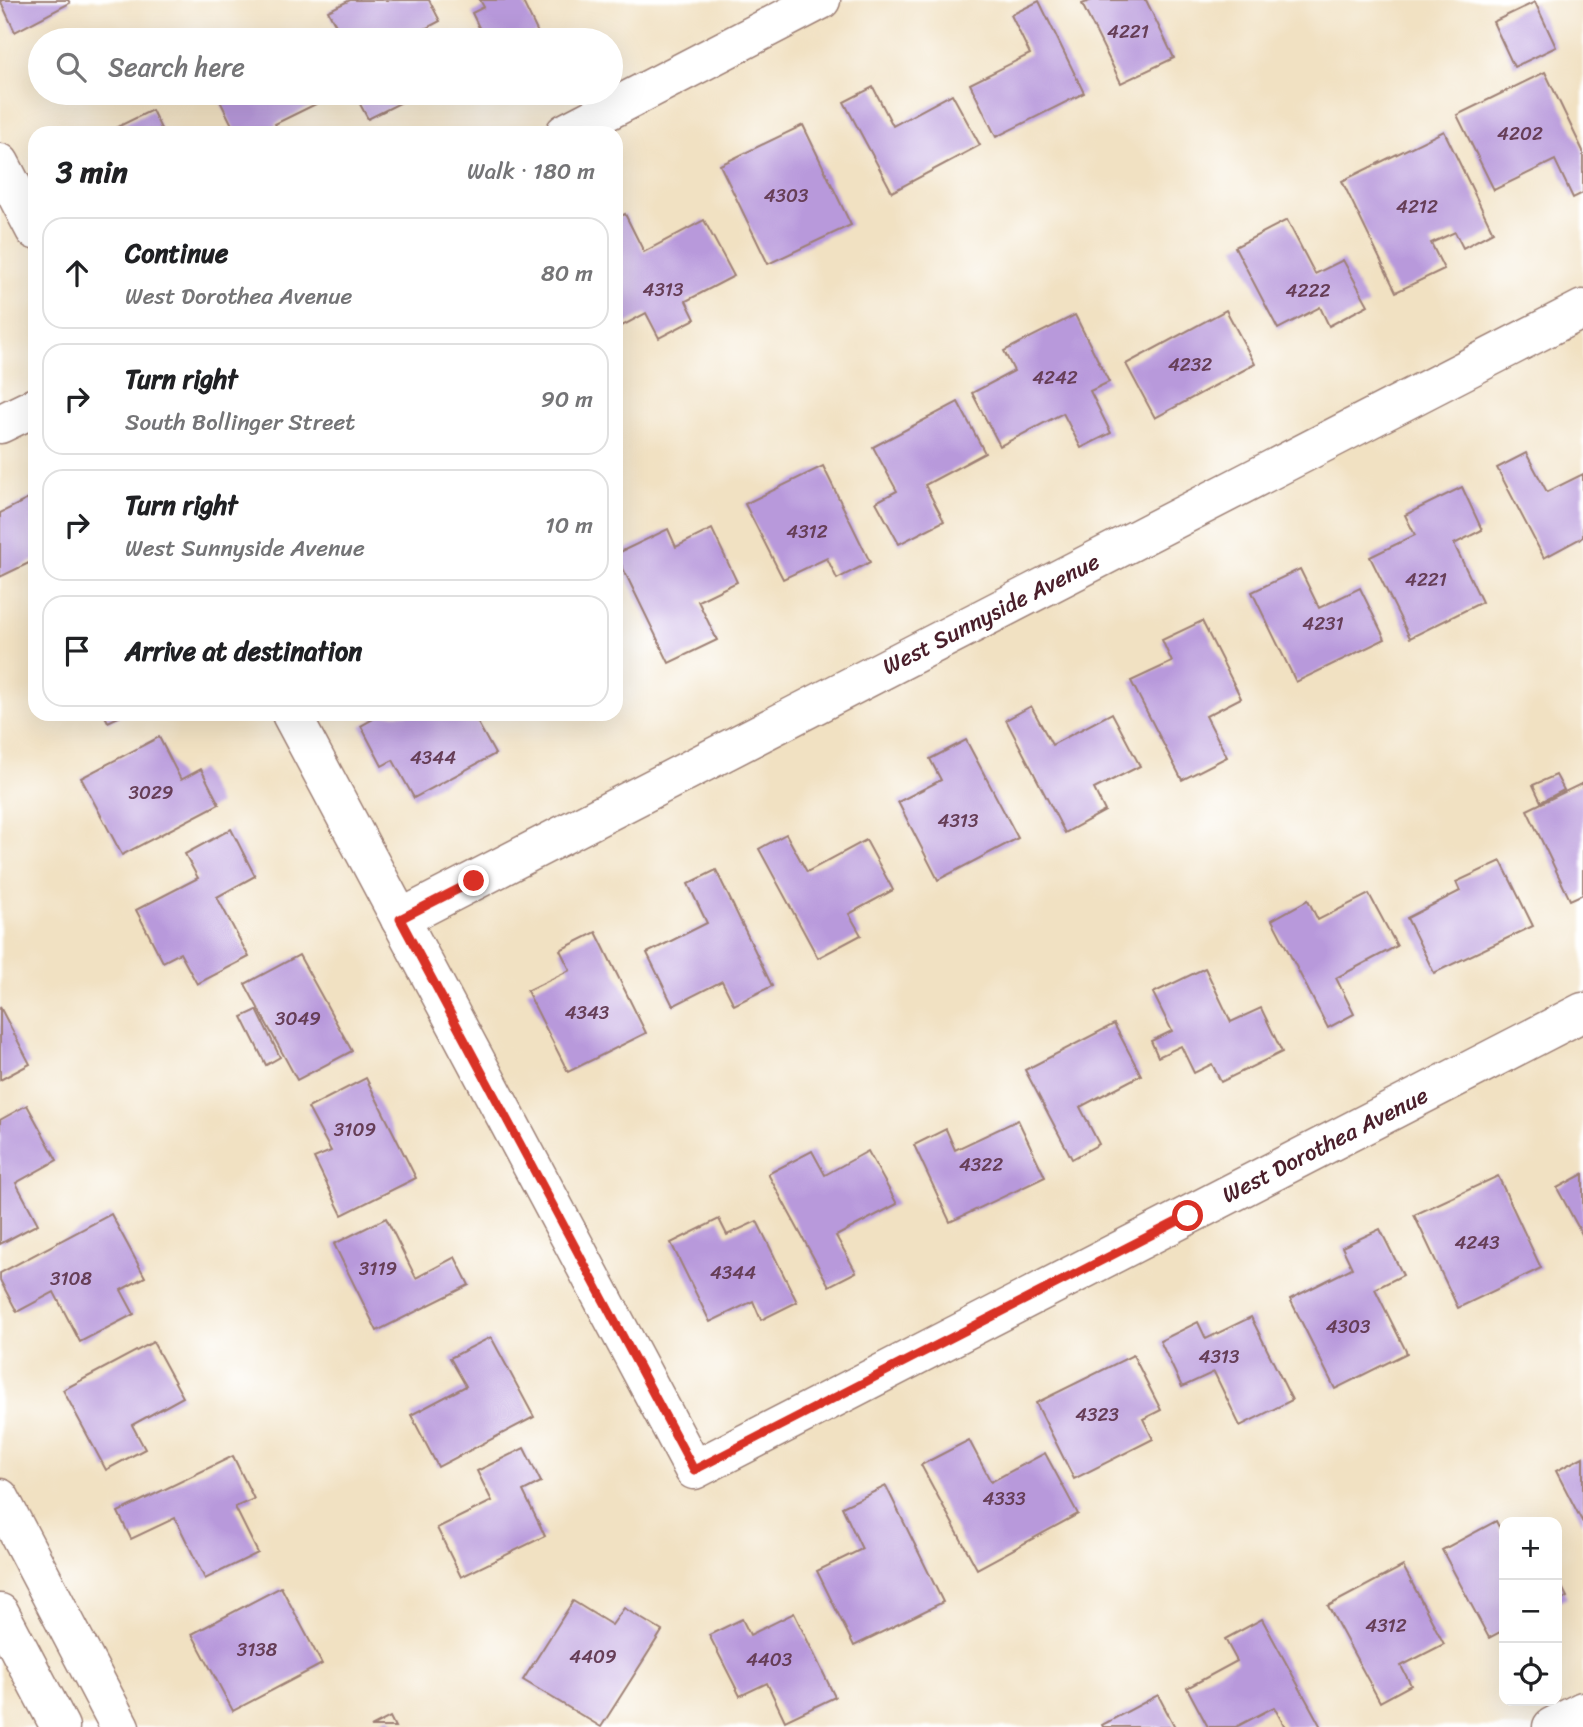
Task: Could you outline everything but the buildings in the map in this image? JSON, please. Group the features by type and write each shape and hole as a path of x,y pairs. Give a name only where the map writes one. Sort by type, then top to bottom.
{"street":[{"path":"623,103 821,0"},
{"path":"578,126 619,105"},
{"path":"0,163 28,217"},
{"name":"West Sunnyside Avenue","path":"400,919 1583,309"},
{"path":"0,424 28,410"},
{"path":"295,721 400,919"},
{"name":"West Dorothea Avenue","path":"400,919 694,1470 1583,1012"},
{"path":"0,1498 120,1727"},
{"path":"0,1543 91,1712 103,1727"},
{"path":"0,1614 60,1727"},
{"path":"1552,1727 1583,1711"}],"route":[{"path":"474,881 400,919 694,1470 1188,1216"}]}
